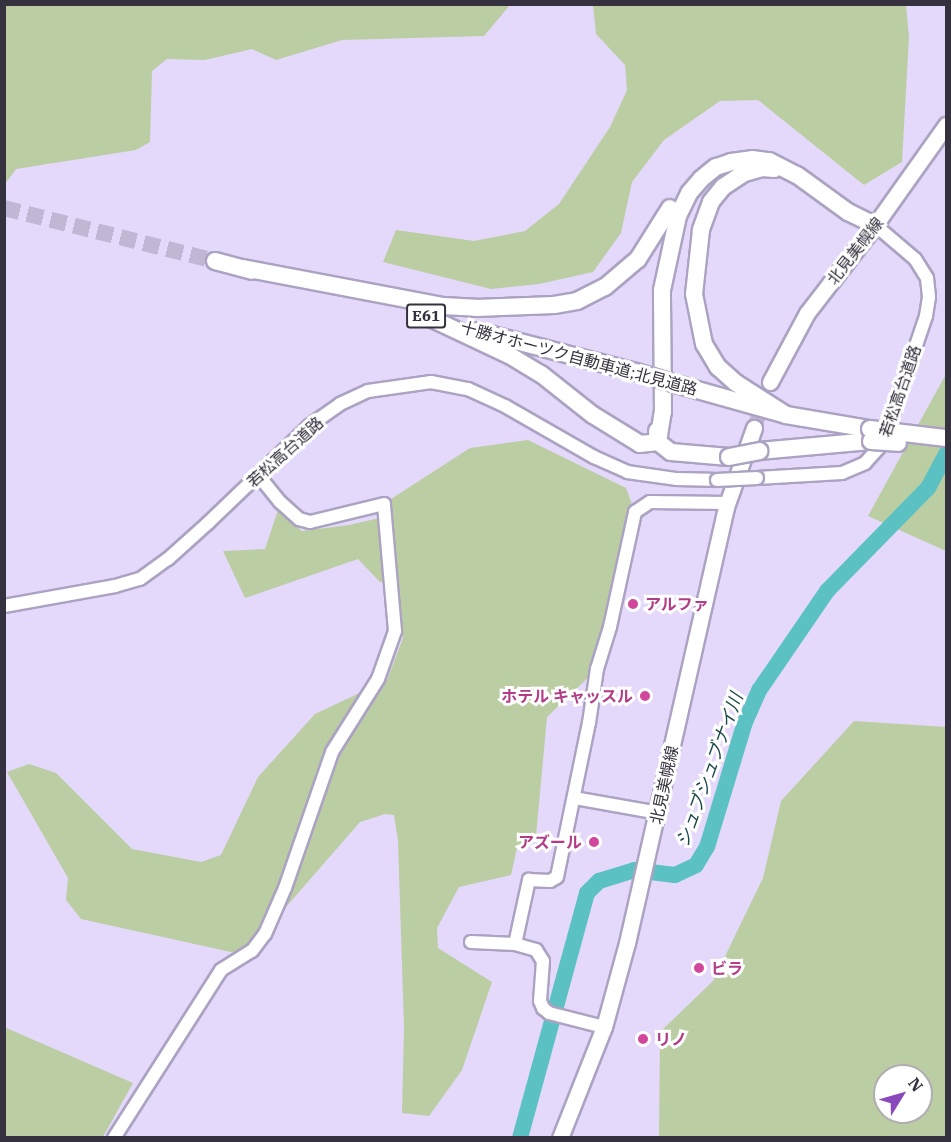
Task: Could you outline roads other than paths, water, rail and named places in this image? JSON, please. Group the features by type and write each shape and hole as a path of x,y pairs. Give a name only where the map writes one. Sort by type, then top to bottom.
{"highway":[{"path":"243,268 443,306 476,308 554,305 576,301 605,287 638,259 686,181 699,167 725,153 752,148 771,151 786,157 854,203 876,225"},
{"path":"658,442 663,412 662,291 678,216 689,193 716,167 752,159 769,162 784,169 848,212 876,225"},
{"path":"784,169 762,168 744,173 723,187 711,202 701,230 694,294 704,344 718,367 736,383 786,416"},
{"path":"658,442 653,351 655,285 670,208"},
{"name":"十勝オホーツク自動車道;北見道路","path":"216,261 636,372 786,416 871,435 946,438"},
{"path":"426,316 509,355 541,374 592,415 640,444 658,442 671,452 729,457 871,435 946,443"}],"main road":[{"name":"北見美幌線","path":"770,382 807,313 876,225 946,124"},
{"name":"北見美幌線","path":"560,1137 604,1027 648,861 727,503 754,428"}],"street":[{"name":"若松高台道路","path":"4,606 115,586 140,579 168,559 309,426 340,404 369,391 431,382 468,389 505,406 594,457 627,472 676,479 717,480 843,473 866,463 883,443 926,316 929,297 927,278 915,259 876,225"},
{"path":"114,1137 221,970 252,951 265,934 285,888 332,752 378,679 392,647 395,631 384,504 310,522 300,519 279,502 258,475"},
{"path":"515,944 529,880 550,881 557,878 597,669 610,627 635,512 650,502 727,503"},
{"path":"574,798 658,813"},
{"path":"471,942 515,944 536,950 541,954 543,962 540,1002 549,1013 604,1027"}],"waterway":[{"name":"シュブシュブナイ川","path":"520,1138 587,893 599,881 634,870 675,875 696,865 707,847 745,722 760,689 827,591 928,488 946,454"}],"tunnel":[{"path":"4,208 215,261"},
{"path":"754,428 770,382"}],"place":[{"name":"アルファ","path":"633,604"},
{"name":"ホテル キャッスル","path":"645,696"},
{"name":"アズール","path":"594,842"},
{"name":"ビラ","path":"699,968"},
{"name":"リノ","path":"643,1039"}]}
